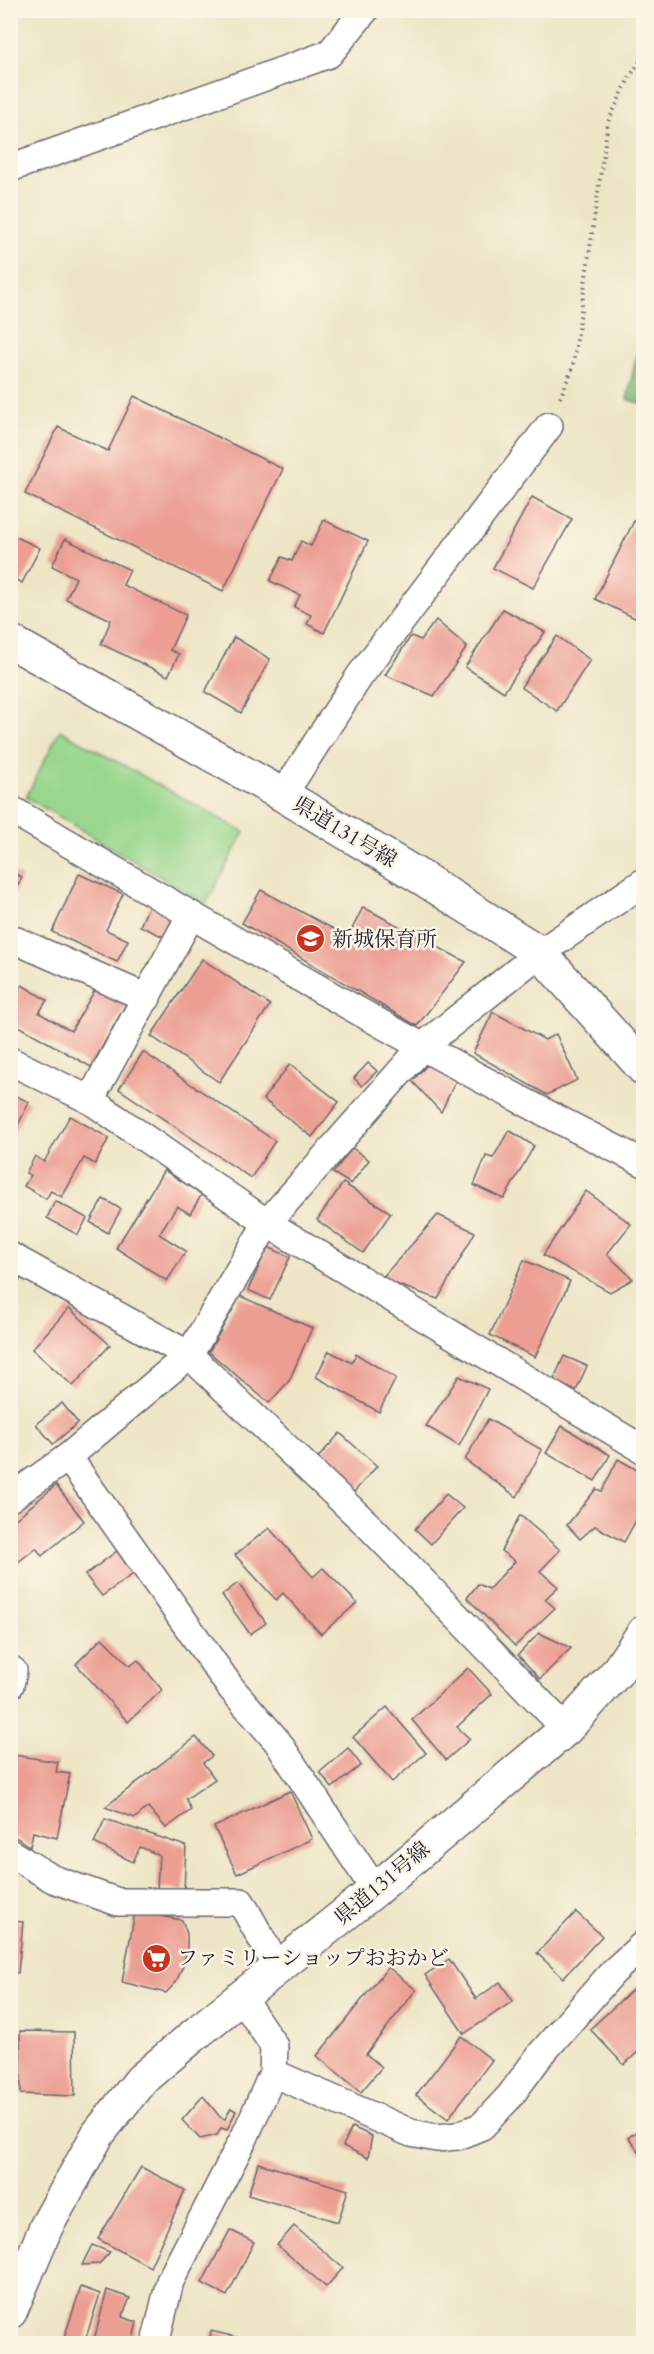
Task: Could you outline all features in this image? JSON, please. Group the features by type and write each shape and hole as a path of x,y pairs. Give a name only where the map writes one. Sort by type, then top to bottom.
{"main road":[{"name":"県道131号線","path":"10,641 282,795 422,878 540,953 644,1069"},
{"name":"県道131号線","path":"14,2293 46,2227 98,2133 141,2080 375,1890 566,1729 616,1672 644,1632"}],"street":[{"path":"10,168 329,54 365,10"},
{"path":"282,795 359,676 549,426"},
{"path":"10,809 191,915 423,1046 578,1131 644,1163"},
{"path":"10,1498 68,1457 189,1355 267,1223 423,1046 540,953 644,882"},
{"path":"90,1100 191,915"},
{"path":"10,938 147,998"},
{"path":"10,1060 90,1100 267,1223 644,1450"},
{"path":"10,1256 189,1355 371,1528 566,1729"},
{"path":"68,1457 231,1688 277,1741 375,1890"},
{"path":"10,1669 13,1671 10,1685"},
{"path":"10,1853 53,1879 118,1902 241,1902 278,1968"},
{"path":"273,2073 411,2133 437,2138 457,2136 482,2126 510,2096 541,2054 613,1971 644,1944"},
{"path":"155,2343 170,2281 244,2136 273,2073 274,2046 242,1998"}],"path":[{"path":"549,426 573,367 608,122 629,78 644,55"}],"green space":[{"path":"643,326 643,405 627,399"},
{"path":"60,730 244,832 206,904 26,797"}],"building":[{"path":"134,396 283,469 223,591 25,494 58,427 108,451"},
{"path":"532,497 572,519 533,588 493,568"},
{"path":"324,520 368,541 324,633 307,624 311,615 294,607 300,595 270,581 282,557 292,561 301,541 311,546"},
{"path":"634,521 644,526 644,607 637,619 595,599"},
{"path":"10,534 40,548 22,583 10,577"},
{"path":"65,539 130,570 123,585 186,615 170,650 179,654 168,676 101,644 111,620 66,599 76,578 52,566"},
{"path":"503,609 545,632 504,692 465,667"},
{"path":"436,620 467,647 434,696 385,675 411,636 421,640"},
{"path":"557,636 590,660 557,711 521,687"},
{"path":"234,637 270,659 241,713 205,692"},
{"path":"10,872 22,877 10,902"},
{"path":"79,874 123,894 106,930 128,940 117,962 52,932"},
{"name":"新城保育所","path":"261,890 348,937 363,907 466,962 417,1026 242,923"},
{"path":"149,906 173,917 164,937 140,926"},
{"path":"202,959 270,1005 219,1082 151,1036"},
{"path":"22,985 47,1000 39,1013 71,1031 96,988 126,1004 91,1067 10,1021 10,1005"},
{"path":"493,1012 545,1040 556,1034 577,1080 547,1095 473,1053"},
{"path":"143,1052 275,1141 251,1178 119,1089"},
{"path":"430,1062 458,1076 441,1112 412,1081"},
{"path":"368,1063 377,1071 362,1086 354,1078"},
{"path":"290,1064 339,1102 312,1137 263,1099"},
{"path":"10,1093 29,1102 10,1142"},
{"path":"70,1116 109,1138 95,1164 84,1158 62,1197 51,1191 46,1199 24,1186 31,1175 26,1173 35,1156 44,1162"},
{"path":"509,1130 534,1146 504,1199 474,1185 486,1156 493,1158"},
{"path":"352,1148 369,1160 351,1184 333,1173"},
{"path":"164,1170 202,1194 190,1214 177,1206 159,1234 186,1251 167,1281 116,1248"},
{"path":"343,1183 391,1213 363,1253 317,1220"},
{"path":"586,1191 631,1224 607,1254 633,1279 610,1292 543,1255"},
{"path":"103,1199 121,1209 108,1233 90,1222"},
{"path":"55,1201 87,1218 78,1235 47,1218"},
{"path":"438,1215 475,1232 438,1299 381,1279"},
{"path":"268,1247 290,1257 270,1300 248,1290"},
{"path":"524,1260 570,1281 535,1357 490,1335"},
{"path":"10,1273 20,1280 10,1294"},
{"path":"240,1296 312,1328 289,1381 269,1403 209,1352"},
{"path":"69,1308 110,1345 73,1386 32,1349"},
{"path":"329,1351 352,1363 356,1354 396,1378 379,1412 316,1377"},
{"path":"564,1356 587,1366 576,1391 553,1381"},
{"path":"459,1376 488,1389 459,1446 426,1426"},
{"path":"62,1403 78,1423 53,1444 36,1424"},
{"path":"488,1419 542,1450 517,1497 465,1460"},
{"path":"562,1426 610,1455 595,1481 546,1453"},
{"path":"340,1433 377,1466 353,1493 316,1460"},
{"path":"618,1459 644,1474 644,1506 624,1542 595,1526 580,1539 567,1525 596,1489 602,1491"},
{"path":"56,1485 84,1521 42,1556 36,1548 17,1563 10,1556 10,1520 12,1522"},
{"path":"446,1494 463,1508 431,1544 415,1529"},
{"path":"520,1515 560,1550 540,1571 558,1587 545,1599 555,1608 515,1646 467,1598 478,1584 489,1589 515,1561 501,1551"},
{"path":"269,1528 313,1577 323,1568 357,1603 321,1634 283,1593 276,1600 235,1555"},
{"path":"117,1551 133,1574 102,1596 85,1575"},
{"path":"10,1578 17,1586 10,1591"},
{"path":"238,1583 266,1623 250,1634 222,1595"},
{"path":"539,1633 571,1648 540,1679 518,1655"},
{"path":"102,1638 130,1666 138,1660 162,1690 128,1722 76,1664"},
{"path":"468,1668 492,1694 457,1727 470,1739 446,1760 412,1720"},
{"path":"387,1707 426,1753 392,1782 353,1737"},
{"path":"196,1737 212,1756 203,1763 215,1779 186,1799 191,1810 166,1828 148,1807 135,1818 105,1807"},
{"path":"348,1748 361,1765 332,1788 320,1772"},
{"path":"14,1755 58,1762 56,1772 70,1774 57,1838 33,1832 30,1847 10,1833 10,1776"},
{"path":"290,1791 312,1839 237,1874 214,1827"},
{"path":"644,1811 644,1834 635,1830"},
{"path":"105,1819 186,1846 184,1891 157,1888 159,1855 140,1847 133,1862 94,1843"},
{"name":"ファミリーショップおおかど","path":"135,1912 182,1920 187,1934 187,1949 176,1982 166,1993 122,1982"},
{"path":"576,1912 602,1936 563,1978 537,1953"},
{"path":"10,1921 23,1922 18,1973 10,1972"},
{"path":"449,1959 476,1999 500,1982 513,2001 464,2034 425,1975"},
{"path":"388,1967 416,1990 366,2054 382,2067 361,2092 317,2056"},
{"path":"644,1979 644,2046 624,2065 590,2029"},
{"path":"20,2031 74,2032 75,2096 21,2094"},
{"path":"461,2036 492,2060 448,2119 416,2095"},
{"path":"203,2096 220,2117 225,2119 231,2108 236,2111 227,2130 221,2128 217,2135 200,2139 182,2120"},
{"path":"644,2126 644,2158 628,2138"},
{"path":"352,2127 372,2136 368,2158 343,2146"},
{"path":"258,2163 348,2190 338,2222 248,2195"},
{"path":"141,2167 185,2190 150,2267 98,2239"},
{"path":"294,2226 343,2268 326,2287 277,2245"},
{"path":"230,2230 254,2242 227,2296 202,2283"},
{"path":"92,2245 110,2252 99,2264 82,2265"},
{"path":"81,2287 100,2294 84,2344 62,2344"},
{"path":"107,2290 130,2298 122,2317 137,2322 132,2344 120,2340 119,2344 93,2344"},
{"path":"211,2331 262,2343 262,2344 209,2344"}],"place":[{"name":"新城保育所","path":"311,939"},
{"name":"ファミリーショップおおかど","path":"156,1958"}]}
